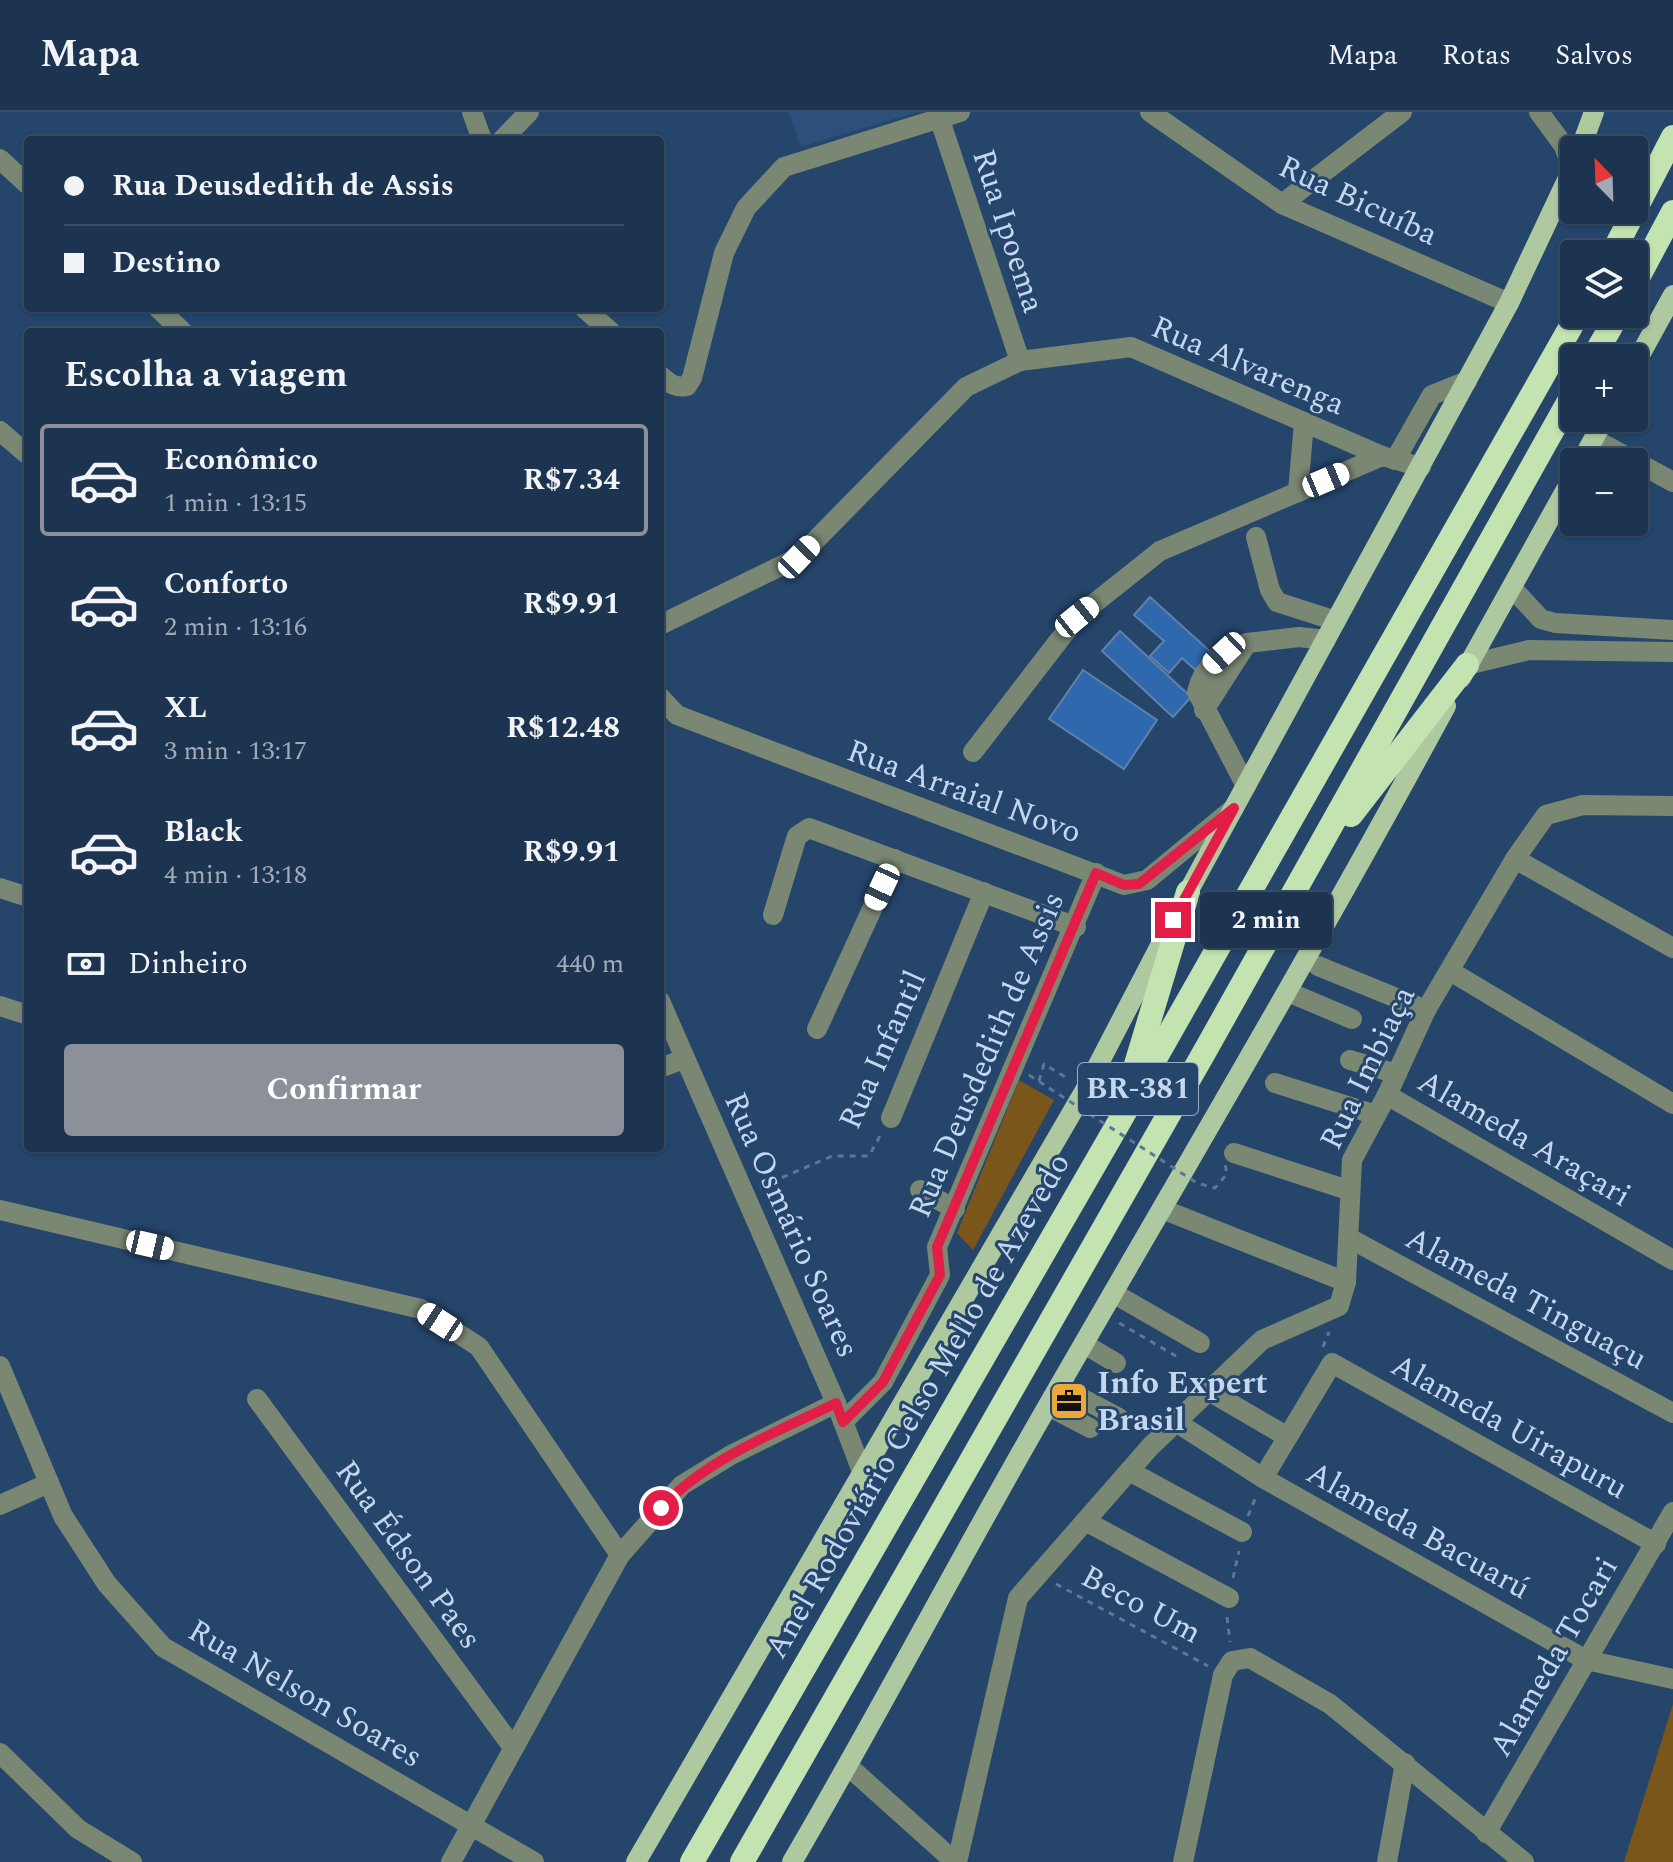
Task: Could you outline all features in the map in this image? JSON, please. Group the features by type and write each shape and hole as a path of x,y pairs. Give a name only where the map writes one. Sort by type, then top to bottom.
{"highway":[{"path":"1619,240 1673,137"},
{"path":"1648,259 1673,212"},
{"name":"Anel Rodoviário Celso Mello de Azevedo","path":"692,1862 1118,1124 1570,328"},
{"name":"BR-381","path":"742,1862 1560,417"},
{"path":"1302,876 1467,665"},
{"path":"1118,1124 1188,892"}],"main road":[{"path":"1585,136 1594,112"},
{"name":"Anel Rodoviário Celso Mello de Azevedo","path":"636,1862 1085,1090 1188,892 1509,303 1560,195"},
{"path":"1646,344 1673,295"},
{"path":"1589,448 1598,432"},
{"path":"792,1862 1059,1386 1288,992 1560,501"}],"street":[{"path":"472,112 481,136"},
{"path":"506,136 529,112"},
{"path":"664,378 680,387 687,386 692,378 724,253 746,208 784,167 960,112"},
{"name":"Rua Bicuíba","path":"1150,112 1282,204 1509,303"},
{"path":"1282,204 1402,112"},
{"path":"1539,112 1560,141"},
{"name":"Rua Ipoema","path":"940,120 1020,361"},
{"path":"162,312 179,328"},
{"path":"588,312 606,328"},
{"name":"Rua Alvarenga","path":"664,623 799,557 966,387 1020,361 1131,347 1389,458 1421,467"},
{"path":"973,752 1077,617 1160,551 1298,492 1389,458 1432,395 1467,381"},
{"path":"1298,492 1304,422"},
{"path":"0,431 24,452"},
{"path":"1594,439 1673,482"},
{"path":"1256,537 1270,590 1277,602 1336,621"},
{"path":"1512,588 1541,619 1555,623 1673,630"},
{"path":"1246,786 1204,710 1247,643 1299,637 1326,640"},
{"path":"1467,665 1529,650 1673,652"},
{"name":"Rua Arraial Novo","path":"664,701 677,715 1124,885 1139,884 1234,808"},
{"name":"Rua Imbiaça","path":"1339,1306 1346,1282 1348,1190 1352,1160 1387,1095 1426,1010 1515,859 1546,815 1583,805 1673,806"},
{"path":"773,915 797,836 809,828 1076,927"},
{"path":"817,1029 895,859"},
{"path":"1515,859 1673,948"},
{"name":"Rua Deusdedith de Assis","path":"451,1862 512,1746 620,1555 682,1485 731,1455 840,1413 883,1382 940,1275 937,1247 1076,927 1096,873"},
{"path":"0,888 24,896"},
{"name":"Rua Infantil","path":"891,1118 984,892"},
{"path":"1318,966 1426,1010"},
{"path":"1450,971 1673,1104"},
{"path":"1288,992 1352,1019"},
{"path":"0,1006 24,1014"},
{"name":"Rua Osmário Soares","path":"664,1011 840,1413 863,1474"},
{"path":"664,1066 684,1059"},
{"path":"1350,1060 1397,1074"},
{"path":"1275,1083 1376,1115"},
{"name":"Alameda Araçari","path":"1387,1095 1673,1260"},
{"path":"1229,1156 1348,1190"},
{"path":"920,1190 955,1209"},
{"path":"1162,1209 1346,1282"},
{"path":"0,1210 421,1309 479,1347 620,1555"},
{"name":"Alameda Tinguaçu","path":"1349,1238 1673,1413"},
{"path":"1113,1293 1200,1343"},
{"path":"848,1766 956,1862 1018,1598 1129,1471 1262,1340 1339,1306"},
{"path":"1084,1344 1116,1363"},
{"path":"1263,1478 1332,1363"},
{"name":"Alameda Uirapuru","path":"1332,1363 1656,1544"},
{"name":"Rua Nelson Soares","path":"0,1366 63,1516 107,1584 163,1647 534,1862"},
{"path":"1059,1386 1119,1418"},
{"path":"1209,1391 1286,1436"},
{"name":"Rua Édson Paes","path":"257,1399 512,1746"},
{"path":"1048,1406 1090,1428"},
{"name":"Alameda Bacuarú","path":"1176,1422 1263,1478 1586,1660 1673,1679"},
{"path":"1129,1471 1242,1532"},
{"path":"0,1505 49,1483"},
{"name":"Alameda Tocari","path":"1486,1833 1673,1512"},
{"path":"1085,1521 1229,1598"},
{"path":"1183,1862 1228,1668 1250,1658 1330,1704 1524,1862"},
{"path":"0,1753 78,1829 132,1862"},
{"path":"1387,1862 1405,1763"}],"path":[{"path":"1085,1090 1044,1064 1039,1081 1197,1183 1215,1188 1227,1174 1229,1156"},
{"name":"Rua Infantil","path":"745,1193 832,1156 869,1156 891,1118"},
{"path":"1332,1363 1320,1355 1339,1306"},
{"path":"1101,1314 1181,1359"},
{"path":"1228,1668 1226,1614 1242,1532 1263,1478"},
{"name":"Beco Um","path":"1038,1575 1228,1668"}],"shaded area":[{"path":"789,112 917,112 801,147"},
{"path":"1019,1080 1054,1100 973,1250 957,1233"},
{"path":"1673,1704 1673,1862 1624,1862"}],"building":[{"path":"1150,597 1213,654 1198,672 1182,658 1169,673 1150,656 1164,641 1134,615"},
{"path":"1120,631 1191,697 1173,717 1102,651"},
{"path":"1083,670 1157,720 1124,769 1049,719"}],"place":[{"name":"Info Expert Brasil","path":"1069,1401"}],"route":[{"path":"661,1508 682,1485 731,1455 836,1403 843,1422 883,1382 940,1275 937,1247 1076,927 1096,873 1124,885 1139,884 1234,808 1173,920"}]}
